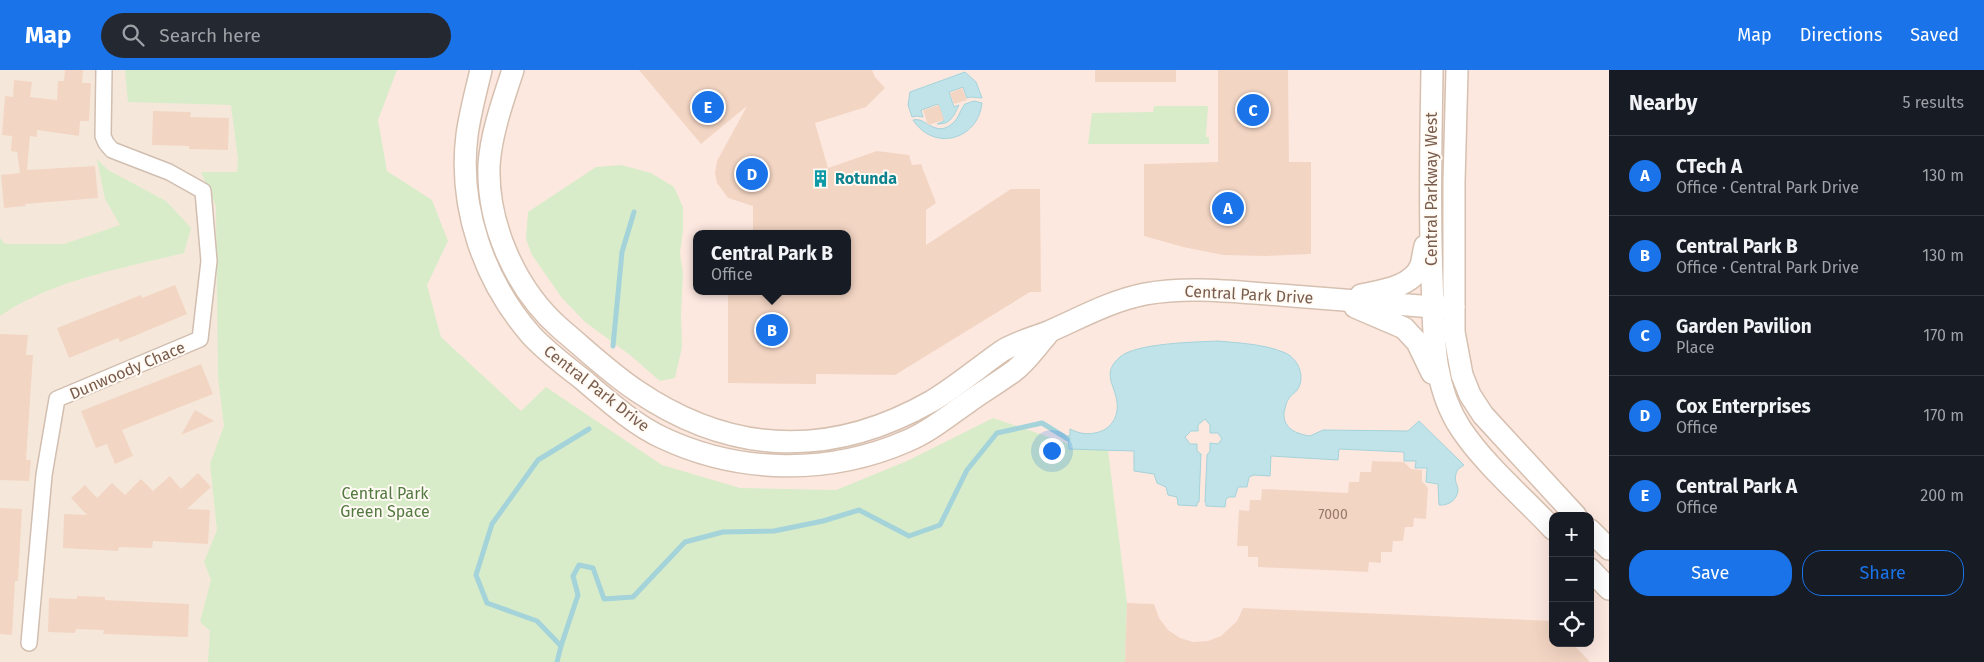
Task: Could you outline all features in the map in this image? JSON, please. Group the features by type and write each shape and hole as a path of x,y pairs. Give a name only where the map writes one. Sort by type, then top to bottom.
{"street":[{"name":"Dunwoody Chace","path":"29,643 44,475 58,399 200,339 209,261 203,191 169,172 112,150 106,143 103,136 104,70"},
{"name":"Central Park Drive","path":"481,70 467,135 465,170 468,206 472,222 479,246 495,283 512,311 533,336 631,419 661,437 710,455 766,466 796,467 854,459 910,440 933,427 1016,370 1051,330"},
{"name":"Central Park Drive","path":"513,70 498,115 489,164 490,189 497,225 508,258 528,292 553,322 636,391 693,423 741,438 769,442 826,439 854,433 909,413 934,400 1006,349 1116,302 1142,295 1166,291 1210,289 1336,300 1454,307"},
{"name":"Central Parkway West","path":"1432,70 1429,223 1436,364 1444,396"},
{"name":"Central Parkway West","path":"1457,76 1454,182 1454,307 1458,356 1462,375 1470,395 1483,415 1572,512"},
{"path":"1431,142 1456,144"},
{"path":"1336,300 1390,289 1409,279 1420,268 1429,223"},
{"path":"1336,300 1404,328 1417,342 1460,428 1479,452 1549,525"},
{"path":"1594,534 1609,549"},
{"path":"1594,573 1609,589"}],"shaded area":[{"path":"0,70 340,70 270,662 0,662"},
{"path":"340,70 1609,70 1609,662 270,662"}],"green space":[{"name":"Central Park Green Space","path":"125,70 397,70 378,120 387,171 432,200 448,241 427,285 441,337 521,411 546,387 662,465 740,488 836,490 907,461 993,418 1069,444 1069,449 1108,450 1127,603 1125,662 208,662 210,631 200,622 211,580 204,562 217,530 210,464 224,426 218,377 216,206 201,172 237,172 238,159 231,105 128,102"},
{"path":"1154,106 1208,106 1206,137 1209,137 1209,144 1088,144 1092,113 1153,112"},
{"path":"97,159 108,170 166,201 191,228 184,253 112,270 65,284 21,303 0,316 0,238 5,244 64,244 120,225 105,199"},
{"path":"621,165 651,173 674,187 683,207 683,231 680,253 683,273 682,347 675,378 660,381 630,355 585,322 562,298 532,255 526,239 528,212 596,167"}],"water":[{"path":"965,72 976,82 982,98 967,98 963,87 949,92 954,107 959,105 954,116 946,123 937,124 944,121 938,104 921,110 923,117 912,117 908,105 910,92"},
{"path":"974,101 982,103 979,116 964,133 954,137 932,136 922,130 913,120 922,121 941,129 955,121 965,104"},
{"path":"1218,341 1251,344 1275,349 1288,354 1296,362 1301,382 1298,389 1288,400 1284,418 1288,427 1300,434 1310,436 1323,430 1408,431 1419,421 1464,465 1456,474 1455,480 1458,493 1449,503 1439,505 1438,484 1426,482 1427,468 1415,468 1416,461 1404,461 1404,452 1339,449 1338,460 1271,456 1270,476 1254,475 1249,477 1247,487 1238,487 1235,497 1226,499 1225,507 1206,506 1207,455 1210,451 1210,443 1218,444 1222,439 1218,433 1210,433 1210,425 1205,419 1198,425 1198,431 1191,431 1185,437 1190,444 1197,444 1197,451 1201,454 1199,502 1197,506 1178,505 1177,497 1168,495 1166,487 1157,483 1154,474 1134,471 1134,451 1069,449 1068,436 1070,435 1070,429 1084,434 1095,433 1104,430 1114,420 1117,412 1117,402 1110,374 1111,368 1120,357 1128,352 1152,346"}],"building":[{"path":"65,70 83,70 82,83 91,83 89,121 80,121 79,136 37,130 37,137 30,136 27,170 95,166 98,198 25,204 25,206 4,208 1,175 20,173 17,152 11,151 12,136 2,135 5,96 13,97 14,80 32,82 30,97 57,100 58,81 64,81"},
{"path":"639,70 872,70 875,77 885,88 866,107 815,123 828,168 877,151 909,155 912,165 921,164 936,203 926,210 926,245 1011,189 1040,189 1041,292 1030,292 895,375 816,374 816,384 728,383 728,295 851,295 851,230 753,230 753,206 728,198 717,183 715,173 717,161 747,106 701,144"},
{"path":"1095,70 1176,70 1176,82 1095,82"},
{"path":"1218,70 1288,70 1289,162 1311,162 1311,254 1223,255 1183,247 1144,236 1144,164 1218,162"},
{"path":"962,88 967,100 954,104 950,93"},
{"path":"939,105 944,120 928,125 923,110"},
{"path":"153,111 191,112 190,117 229,118 228,150 189,149 189,146 152,145"},
{"path":"175,285 187,314 120,342 118,338 69,358 57,328 141,295 142,298"},
{"path":"0,334 28,335 26,355 33,355 26,460 31,460 29,481 0,480"},
{"path":"201,364 213,394 122,430 133,456 115,464 107,444 96,448 81,411"},
{"path":"195,410 214,421 181,435"},
{"path":"1372,461 1404,462 1411,469 1422,470 1422,481 1428,488 1426,519 1414,518 1413,527 1405,527 1403,541 1393,541 1392,552 1381,552 1381,563 1369,562 1368,572 1258,567 1258,557 1248,557 1248,546 1237,546 1239,510 1249,511 1250,500 1261,500 1262,489 1348,493 1349,482 1359,482 1360,472 1371,472"},
{"path":"198,473 211,487 187,509 210,510 208,544 153,541 152,548 119,547 118,551 63,548 64,514 87,515 71,498 85,485 97,498 112,483 125,495 141,479 153,491 170,476 181,489"},
{"path":"0,508 22,509 18,581 15,581 12,635 0,634"},
{"path":"77,596 105,597 105,600 189,604 188,637 103,634 104,630 76,629 75,633 48,632 49,598 77,599"},
{"path":"1127,603 1154,604 1159,618 1168,630 1180,638 1193,642 1208,641 1221,636 1237,621 1243,608 1549,621 1549,647 1576,647 1590,662 1125,662"}],"waterway":[{"path":"613,346 622,252 634,212"},
{"path":"561,646 578,595 573,576 579,565 593,568 604,599 633,597 685,542 723,532 774,531 823,521 859,510 909,536 940,525 967,470 997,433 1042,423 1068,439"},
{"path":"557,662 561,646 537,621 487,603 476,575 492,524 538,460 589,429"}],"place":[{"name":"Central Park A","path":"708,107"},
{"name":"Garden Pavilion","path":"1253,110"},
{"name":"Cox Enterprises","path":"752,174"},
{"name":"Rotunda","path":"821,178"},
{"name":"CTech A","path":"1228,208"},
{"name":"Central Park B","path":"772,330"}]}
